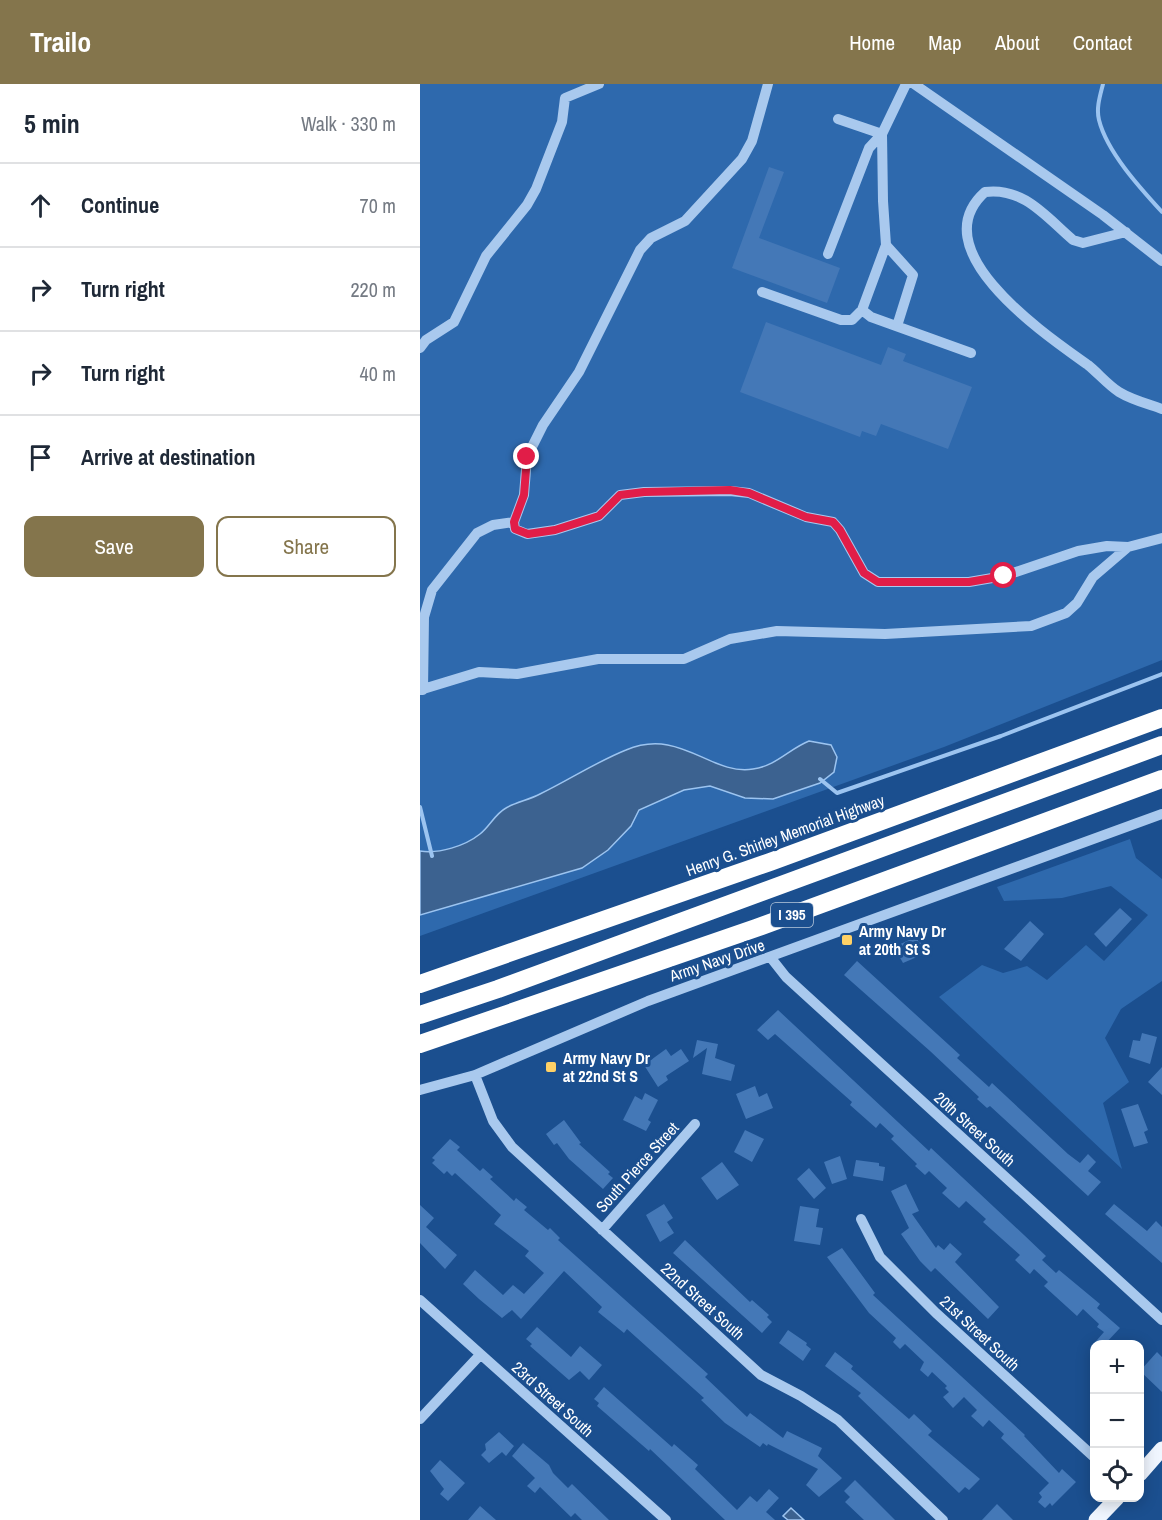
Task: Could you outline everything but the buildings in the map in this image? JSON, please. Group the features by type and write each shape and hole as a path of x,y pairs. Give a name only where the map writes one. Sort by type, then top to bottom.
{"highway":[{"name":"Henry G. Shirley Memorial Highway","path":"420,984 770,862 1162,718"},
{"path":"420,1016 1162,745"},
{"name":"I 395","path":"420,1044 756,928 1162,779"}],"main road":[{"path":"1144,1469 1162,1449"},
{"path":"1096,1520 1112,1502"}],"street":[{"path":"420,348 426,340 454,322 486,256 527,206 562,122 565,98 600,84"},
{"path":"768,84 752,141 742,159 685,221 651,238 640,250 579,372 543,425 527,457 524,495 514,522 515,529 522,533 555,530 599,516 620,495 644,492 730,490 749,493 806,517 833,522 840,530 864,573 878,582 892,583 969,582 1004,576 1078,551 1107,546 1128,547 1162,538"},
{"path":"828,254 869,148 882,134 906,84"},
{"path":"914,84 1126,232 1162,261"},
{"path":"838,119 882,134"},
{"path":"762,292 841,320 852,320 862,310 886,245 882,134"},
{"path":"1126,232 1083,243 1073,240 1024,197 999,190 985,192 970,209 967,239 970,251 983,273 1035,327 1099,374 1118,392 1162,409"},
{"path":"886,245 913,275 897,326"},
{"path":"862,310 871,316 971,353"},
{"path":"514,522 493,525 477,533 432,590 424,617 421,690 479,672 517,674 577,662 622,657 684,659 730,639 777,631 885,634 1031,626 1066,613 1077,603 1100,570 1128,547"},
{"name":"Army Navy Drive","path":"420,1089 475,1075 648,1001 1162,814"},
{"name":"20th Street South","path":"771,958 786,977 1162,1320"},
{"name":"22nd Street South","path":"475,1075 493,1122 512,1148 761,1375 801,1396 838,1420 943,1520"},
{"name":"South Pierce Street","path":"602,1230 695,1124"},
{"name":"21st Street South","path":"861,1219 880,1257 936,1313 1090,1452"},
{"name":"23rd Street South","path":"420,1300 666,1520"},
{"path":"420,1419 480,1355"}],"shaded area":[{"path":"420,84 1162,84 1162,660 944,747 420,936"},
{"path":"809,741 831,745 837,757 834,772 820,783 773,799 745,798 710,786 684,790 639,810 631,826 608,850 582,868 420,915 420,851 443,850 467,842 480,834 506,808 536,796 626,750 645,744 663,744 723,766 753,769 776,761"},
{"path":"1130,839 1136,858 1162,879 1162,981 1121,1009 1105,1038 1129,1082 1103,1103 1122,1169 939,997 982,965 1003,973 1027,966 1047,980 1086,945 1104,961 1148,915 1111,886 1062,898 1004,901 997,887"},
{"path":"791,1508 804,1520 788,1520 783,1516"}],"waterway":[{"path":"1103,84 1098,111 1103,132 1125,169 1162,212"},
{"path":"820,779 837,793 1001,736 1162,674"},
{"path":"420,807 432,856"}],"place":[{"name":"Army Navy Dr at 20th St S","path":"847,940"},
{"name":"Army Navy Dr at 22nd St S","path":"551,1067"}],"route":[{"path":"527,457 524,495 514,522 515,529 522,533 555,530 599,516 620,495 671,490 730,490 749,493 806,517 833,522 840,530 864,573 878,582 969,582 1004,576"}]}
